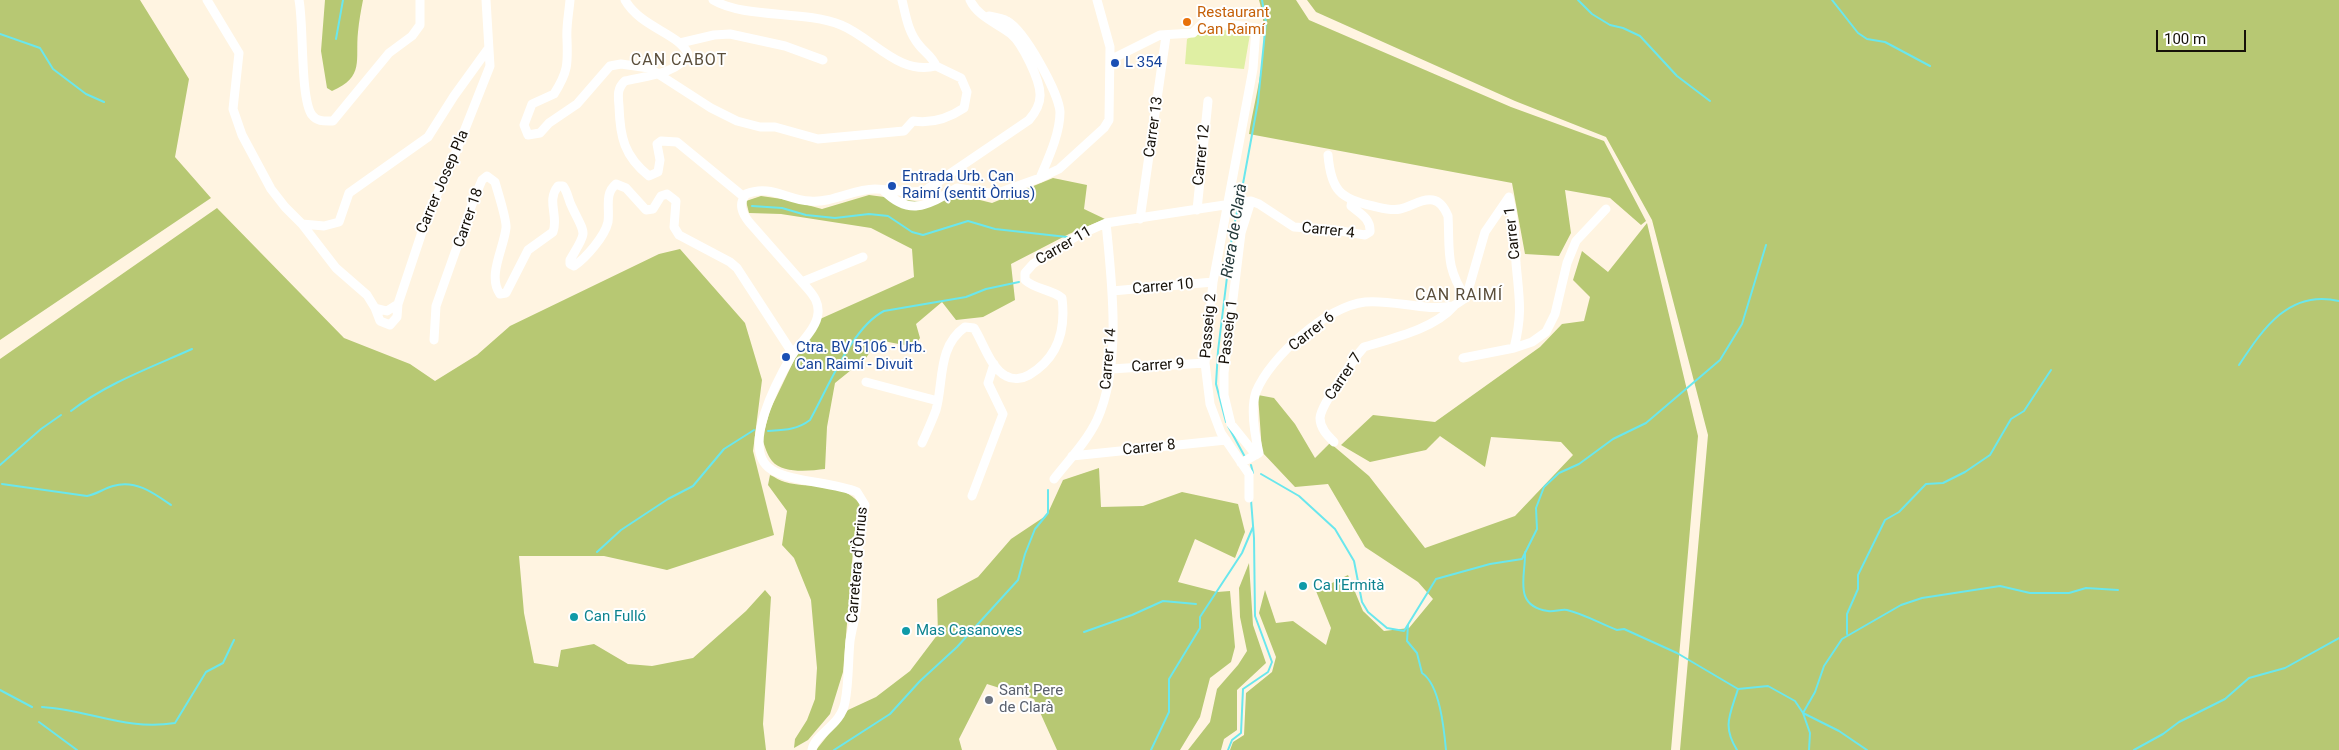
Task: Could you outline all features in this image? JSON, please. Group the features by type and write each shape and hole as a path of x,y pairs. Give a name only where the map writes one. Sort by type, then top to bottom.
{"street":[{"path":"207,0 239,53 233,110 242,135 271,189 284,207 302,224 336,268 366,295 375,308 387,311 398,304"},
{"path":"299,0 302,18 304,96 312,115 320,121 333,121 390,53 412,36 420,25 420,0"},
{"name":"Carrer Josep Pla","path":"375,308 380,321 390,325 397,317 398,304 428,214 452,162 490,66 486,0"},
{"path":"570,0 567,40 568,64 554,94 532,104 524,125 528,135 540,133 549,123 577,104 610,66 633,65 648,68 737,121 760,128 776,127 818,139 904,130 913,121 921,122 949,118 964,108 968,92 961,78 936,66 932,57 919,46 909,29 902,0"},
{"path":"626,0 632,11 642,20 685,46 688,54 684,63 675,69 625,81 620,85 618,92 619,127 622,140 630,156 649,176 658,172 660,160 657,144 661,141 677,142 744,197 754,191 765,190 811,202 832,199 866,190 913,193 932,187 1029,120 1034,114 1040,100 1040,89 1024,52 1012,35 982,14 970,0"},
{"path":"713,0 744,9 802,15 841,25 907,66 923,70 936,66"},
{"path":"883,190 890,197 908,206 921,207 932,203 957,188 995,194 1059,169 1109,120 1110,47 1097,0"},
{"path":"982,14 1006,21 1028,41 1057,101 1060,112 1058,127 1040,178"},
{"name":"Passeig 2","path":"1166,36 1193,33 1206,22 1256,28 1253,70 1213,282 1205,363 1210,404 1226,440 1248,474 1249,498"},
{"path":"680,43 714,34 730,34 785,46 823,60"},
{"path":"1110,60 1149,40 1166,36"},
{"name":"Carrer 13","path":"1140,218 1166,36"},
{"path":"302,224 324,226 339,222 350,193 428,137 454,96 488,49"},
{"name":"Carrer 12","path":"1197,210 1208,101"},
{"path":"1328,155 1329,172 1334,185 1340,194 1352,200 1392,210 1400,209 1424,199 1435,200 1444,208 1448,216 1451,269 1454,281 1466,298 1454,306"},
{"name":"Carrer 18","path":"434,340 436,306 474,199 482,180 487,176 495,182 506,226 496,265 497,290 500,294 506,293 528,250 553,232 556,220 552,199 558,186 562,186 566,190 568,199 584,228 584,234 570,260 570,264 574,266 580,263 602,234 608,223 609,194 616,184 621,184 646,210 652,209 661,196 666,194 672,196 676,201 674,227 679,235 730,262 737,268 793,354"},
{"name":"Carretera d'Òrrius","path":"744,197 742,209 748,222 814,296 818,314 814,324 793,354 760,427 758,440 762,458 771,470 780,474 822,482 857,492 865,505 858,528 858,598 851,637 846,701 840,716 832,727 814,742 812,750"},
{"name":"Carrer 1","path":"1466,298 1485,232 1509,198 1515,223 1516,265 1520,289 1521,319 1514,348"},
{"name":"Carrer 4","path":"1251,201 1259,204 1294,227 1335,230 1365,235 1370,232 1371,224 1350,206 1352,200"},
{"name":"Carrer 11","path":"922,443 938,401 943,361 948,346 964,327 974,328 994,364 1006,376 1016,379 1037,370 1055,351 1062,319 1062,298 1025,280 1025,273 1032,264 1077,236 1106,223 1251,201"},
{"name":"Passeig 1","path":"1251,201 1242,233 1224,374 1224,395 1231,424 1256,455"},
{"path":"1463,358 1514,348 1532,342 1546,332 1554,314 1567,262 1576,241 1606,209"},
{"name":"Carrer 14","path":"1054,479 1096,421 1106,395 1111,368 1112,291 1106,223"},
{"path":"802,282 863,257"},
{"name":"Carrer 10","path":"1112,291 1213,282"},
{"name":"Carrer 6","path":"1256,455 1259,453 1254,427 1256,394 1267,372 1283,354 1317,323 1342,308 1365,302 1454,306"},
{"name":"Carrer 7","path":"1334,442 1323,430 1320,418 1324,407 1359,352 1364,347 1413,332 1447,313 1454,306"},
{"name":"Carrer 9","path":"1111,368 1205,363"},
{"path":"972,496 1003,414 988,383 994,364"},
{"path":"866,382 938,401"},
{"name":"Carrer 8","path":"1072,456 1226,440"},
{"path":"1241,463 1256,455"}],"green space":[{"path":"0,0 140,0 189,79 175,157 211,198 0,340"},
{"path":"325,0 363,0 354,74 350,80 332,91 327,88 321,51"},
{"path":"1259,0 1296,0 1309,20 1511,107 1604,141 1646,221 1641,225 1610,198 1565,190 1571,233 1559,256 1525,254 1512,183 1249,134 1262,67 1264,32"},
{"path":"1307,0 2339,0 2339,750 1680,750 1708,435 1652,220 1606,137 1515,101 1316,12"},
{"path":"1217,29 1250,34 1244,69 1185,64 1187,39 1197,34"},
{"path":"1053,178 1087,185 1084,209 1105,219 1069,234 1011,264 1015,300 983,317 956,320 942,302 916,324 920,338 914,347 878,340 866,358 835,383 827,427 825,469 789,470 772,461 762,439 770,410 797,354 820,319 914,277 912,249 871,228 781,214 749,213 746,201 761,196 789,200 822,209 869,195 930,203 960,195 992,203"},
{"path":"217,208 344,338 410,364 435,381 477,355 510,326 659,254 680,249 745,323 762,380 753,451 774,535 667,570 604,556 519,556 524,613 534,663 558,667 561,650 594,644 628,664 652,666 693,658 746,611 765,590 771,597 763,724 766,750 0,750 0,359"},
{"path":"1647,223 1698,436 1671,750 1230,750 1233,742 1244,735 1246,693 1272,672 1276,657 1259,613 1265,590 1276,623 1293,621 1326,645 1331,628 1316,591 1348,575 1363,611 1384,631 1409,628 1433,599 1418,582 1365,547 1328,484 1295,487 1262,452 1258,395 1274,398 1295,424 1315,458 1330,443 1369,476 1425,548 1515,516 1573,455 1561,442 1491,437 1485,467 1440,436 1426,450 1370,462 1341,445 1373,415 1435,422 1540,347 1562,324 1584,321 1590,297 1573,280 1582,251 1608,272"},
{"path":"1099,468 1101,507 1143,506 1182,492 1238,504 1245,532 1235,558 1195,539 1178,582 1217,592 1230,591 1235,647 1231,662 1210,678 1200,717 1180,750 1057,750 1034,699 987,684 959,739 962,750 816,750 848,710 876,697 910,671 938,634 937,599 978,577 1011,539 1047,515 1063,480"},
{"path":"770,475 794,484 835,489 853,497 860,504 857,511 843,672 830,714 808,740 794,748 795,739 807,720 815,699 817,668 811,600 794,558 782,545 787,511 768,485"},
{"path":"1249,563 1253,625 1266,663 1237,690 1237,730 1224,739 1221,750 1188,750 1210,722 1217,689 1238,665 1247,651 1240,617 1239,588"}],"waterway":[{"path":"336,39 343,0"},
{"name":"Riera de Clarà","path":"1240,200 1258,102 1266,22 1262,0"},
{"path":"1578,0 1592,14 1610,25 1623,28 1640,36 1677,76 1710,101"},
{"path":"1832,0 1858,33 1867,39 1885,42 1930,66"},
{"path":"0,34 40,48 53,69 86,94 104,102"},
{"path":"752,206 782,208 806,215 835,218 869,214 888,216 912,232 923,235 968,221 995,229 1067,237"},
{"name":"Riera de Clarà","path":"1226,422 1216,384 1218,351 1232,236 1238,207"},
{"path":"1261,474 1299,496 1335,529 1354,561 1362,602 1368,612 1387,628 1404,631 1436,579 1490,564 1522,559 1537,529 1536,508 1544,487 1559,473 1579,464 1613,439 1646,423 1720,360 1742,324 1766,245"},
{"path":"768,431 795,428 810,420 851,344 861,330 884,311 966,297 986,289 1019,282"},
{"path":"2239,365 2268,326 2292,306 2306,301 2321,299 2339,301"},
{"path":"71,411 99,392 192,349"},
{"path":"1847,634 1847,614 1858,589 1858,575 1885,520 1899,512 1926,484 1943,483 1965,472 1990,455 2011,419 2024,411 2051,370"},
{"path":"0,465 41,429 61,415"},
{"name":"Riera de Clarà","path":"1228,426 1245,457"},
{"path":"597,552 621,530 668,499 693,486 724,449 754,430"},
{"name":"Riera de Clarà","path":"1251,465 1253,473"},
{"path":"2,484 87,496 113,486 129,484 144,488 171,505"},
{"path":"834,750 890,714 920,681 957,647 1018,580 1025,554 1035,529 1048,513 1048,490"},
{"name":"Riera de Clarà","path":"1228,750 1232,740 1241,733 1243,689 1268,672 1272,662 1255,616 1254,538 1251,500"},
{"path":"1151,750 1169,712 1169,679 1200,628 1200,617 1242,553 1253,527"},
{"path":"1525,552 1523,588 1529,603 1537,608 1550,611 1567,610 1617,630 1624,629 1677,653 1738,689 1729,720 1732,742 1737,750"},
{"path":"1809,750 1810,733 1803,713 1815,692 1824,666 1842,639 1901,605 1922,598 2000,586 2030,593 2069,593 2086,588 2118,590"},
{"path":"1084,632 1132,615 1163,601 1196,604"},
{"path":"1408,625 1407,641 1417,653 1422,673 1428,679 1437,697 1446,750"},
{"path":"2134,750 2163,734 2179,722 2225,699 2249,678 2285,668 2339,638"},
{"path":"42,707 140,724 175,723 206,672 223,663 234,640"},
{"path":"1738,689 1768,686 1795,701 1803,713 1839,731 1867,750"},
{"path":"0,690 32,707"},
{"path":"39,722 77,750"}],"place":[{"name":"Restaurant Can Raimí","path":"1187,22"},
{"name":"L 354","path":"1115,63"},
{"name":"Entrada Urb. Can Raimí (sentit Òrrius)","path":"892,186"},
{"name":"Ctra. BV 5106 - Urb. Can Raimí - Divuit","path":"786,357"},
{"name":"Ca l'Ermità","path":"1303,586"},
{"name":"Can Fulló","path":"574,617"},
{"name":"Mas Casanoves","path":"906,631"},
{"name":"Sant Pere de Clarà","path":"989,700"}],"district":[{"name":"CAN CABOT","path":"679,61"},
{"name":"CAN RAIMÍ","path":"1459,296"}]}
